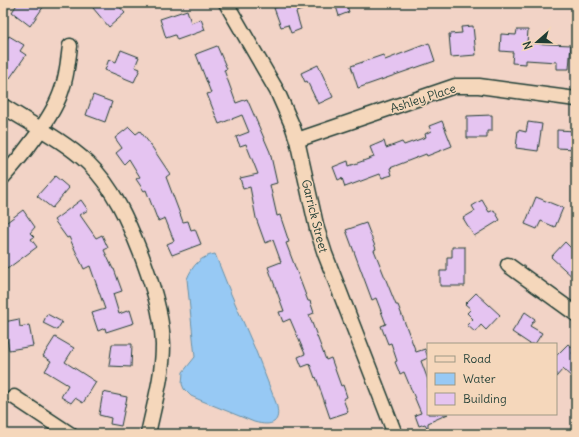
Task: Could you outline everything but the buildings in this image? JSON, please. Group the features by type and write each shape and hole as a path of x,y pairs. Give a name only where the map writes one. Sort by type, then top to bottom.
{"street":[{"name":"Garrick Street","path":"226,3 282,101 297,140 317,229 325,254 395,434"},
{"path":"3,177 24,152 55,106 62,89 70,46"},
{"name":"Ashley Place","path":"297,140 455,86 479,86 576,99"},
{"path":"3,106 40,129 75,153 92,167 104,182 124,214 149,276 160,312 163,346 161,366 148,434"},
{"path":"508,265 576,314"},
{"path":"14,397 70,434"}],"water":[{"path":"215,254 276,403 278,415 274,422 266,424 254,422 191,396 184,389 182,384 183,372 195,357 187,279 194,266 201,259"}]}
